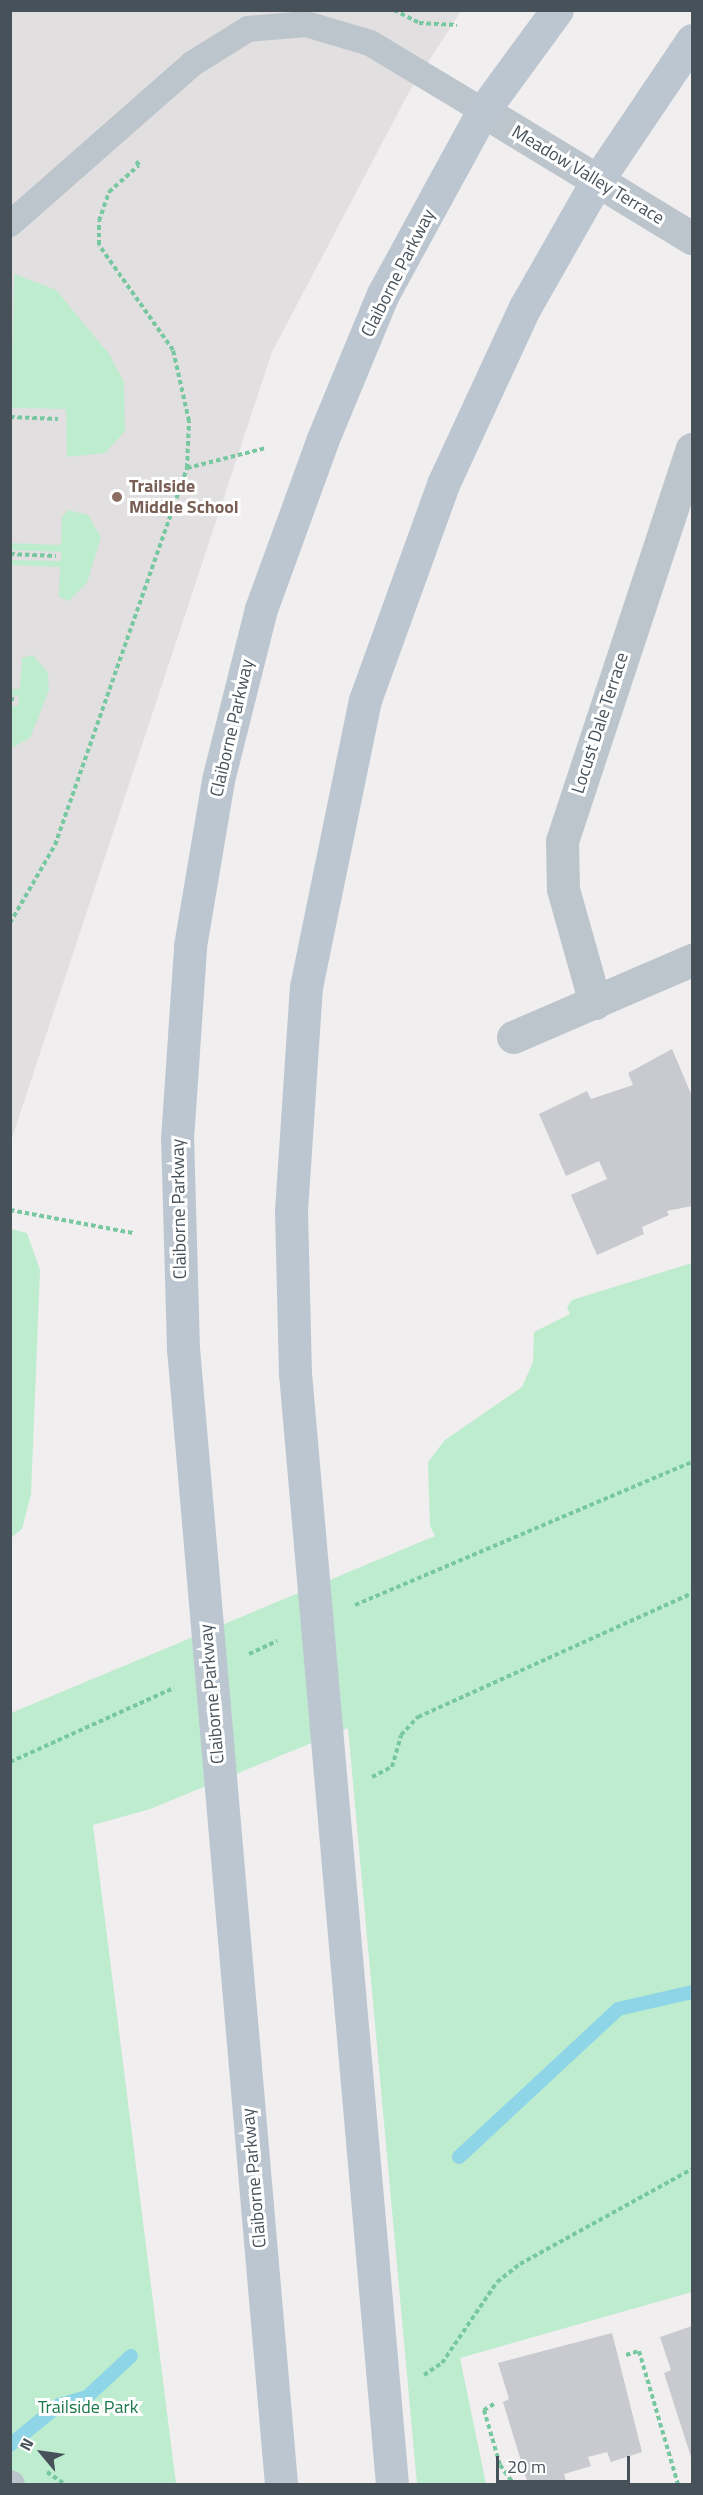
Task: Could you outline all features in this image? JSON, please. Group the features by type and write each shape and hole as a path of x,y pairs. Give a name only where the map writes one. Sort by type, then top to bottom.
{"main road":[{"name":"Claiborne Parkway","path":"281,2484 183,1349 177,1139 190,946 218,780 261,609 322,441 382,294 483,111 557,10"},
{"path":"392,2484 295,1374 291,1211 306,987 365,700 444,482 525,308 597,181 693,40"}],"street":[{"name":"Meadow Valley Terrace","path":"483,111 693,238"},
{"name":"Locust Dale Terrace","path":"595,1003 563,889 562,841 693,449"},
{"path":"513,1037 693,960"}],"lane":[{"path":"10,224 119,132 192,64 248,28 306,24 369,43 483,111"}],"path":[{"path":"394,10 419,23 457,26"},
{"path":"10,923 55,845 187,468 189,421 173,350 99,245 99,221 109,192 139,165 119,132"},
{"path":"10,417 58,419"},
{"path":"187,468 266,448"},
{"path":"10,554 56,556"},
{"path":"10,1210 133,1233"},
{"path":"347,1609 465,1554 693,1462"},
{"path":"372,1777 392,1767 401,1735 418,1717 693,1593"},
{"path":"239,1659 282,1639"},
{"path":"10,1762 185,1683"},
{"path":"425,2383 424,2372 442,2363 497,2282 520,2264 693,2169"},
{"path":"626,2355 639,2351 678,2484"},
{"path":"494,2404 484,2410 500,2465 514,2484"}],"shaded area":[{"name":"Trailside Middle School","path":"11,11 461,11 409,92 272,352 11,1141"}],"green space":[{"path":"14,274 56,290 109,354 124,382 125,431 105,453 67,457 66,409 11,408"},
{"path":"68,510 88,515 101,537 87,583 69,601 59,597 60,567 10,565 11,560 61,561 61,552 11,550 11,543 61,545 62,517"},
{"path":"33,655 48,673 49,690 30,738 11,748 11,706 18,706 19,696 11,696 11,689 20,689 22,658"},
{"path":"11,1229 27,1233 40,1270 31,1494 22,1529 11,1538"},
{"name":"Trailside Park","path":"692,1263 692,2292 460,2358 486,2484 417,2484 348,1728 150,1809 93,1825 176,2484 11,2484 11,1713 435,1536 430,1526 428,1462 445,1440 522,1387 533,1362 534,1332 570,1314 567,1307 572,1300"}],"building":[{"path":"672,1049 692,1096 692,1206 667,1211 669,1215 642,1227 644,1234 597,1255 571,1195 607,1179 599,1161 566,1176 539,1114 587,1091 591,1099 633,1085 628,1073"},
{"path":"692,2326 692,2460 664,2373 671,2370 660,2337"},
{"path":"612,2333 642,2452 611,2462 607,2452 588,2457 591,2466 564,2474 566,2481 528,2484 503,2402 509,2399 498,2363"}],"waterway":[{"path":"459,2157 618,2009 692,1992"},
{"path":"10,2445 59,2405 87,2397 131,2356"}],"place":[{"name":"Trailside Middle School","path":"117,497"}]}
